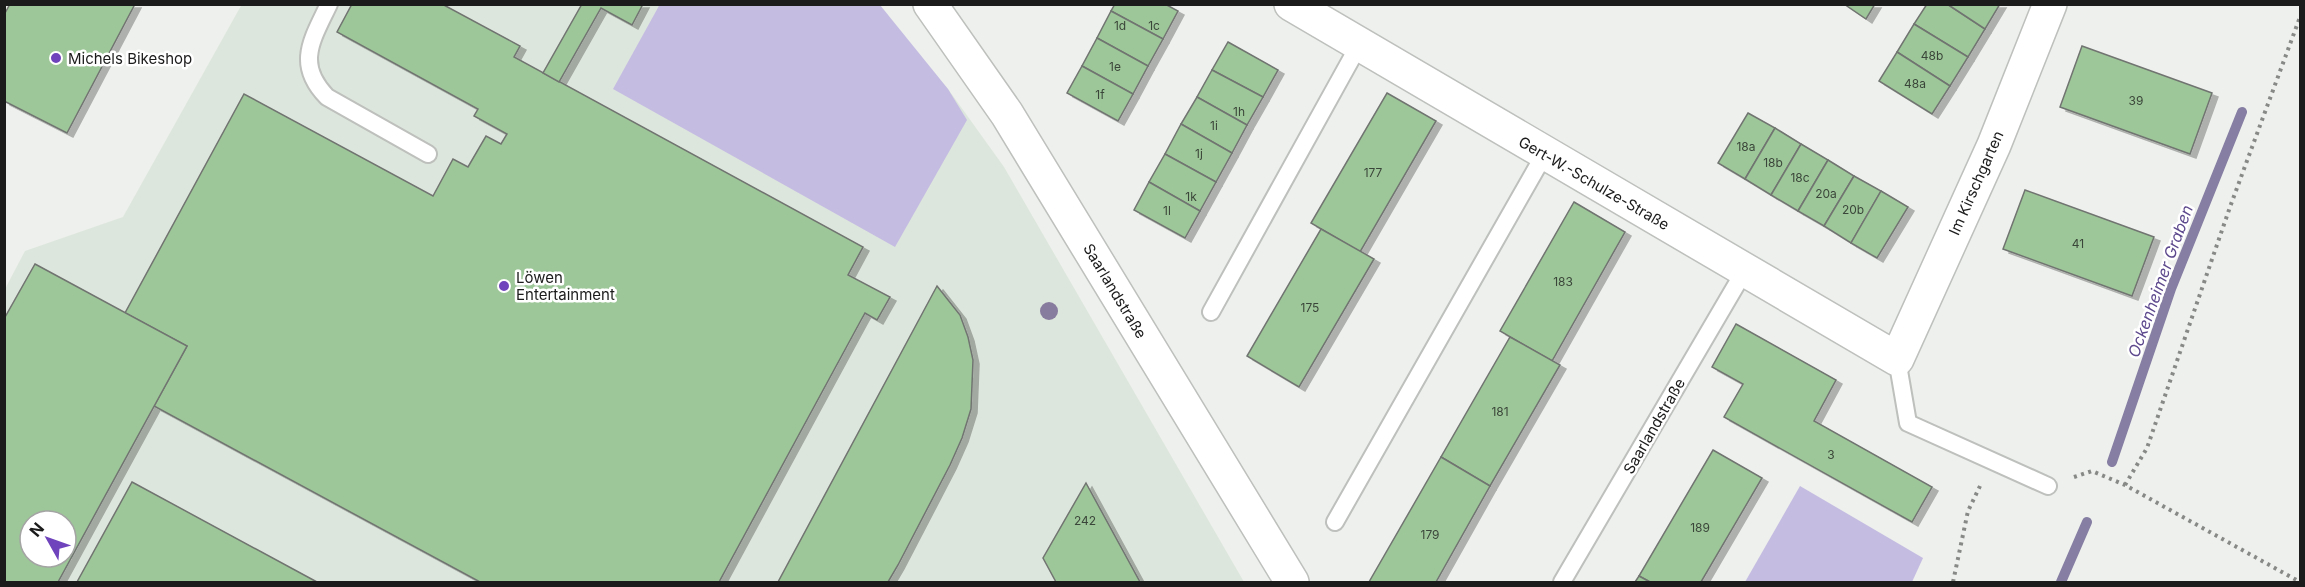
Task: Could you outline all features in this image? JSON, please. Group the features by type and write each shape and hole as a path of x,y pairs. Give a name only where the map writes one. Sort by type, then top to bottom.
{"street":[{"name":"Saarlandstraße","path":"930,4 1006,114 1292,582"},
{"name":"Gert-W.-Schulze-Straße","path":"1291,4 1897,359"},
{"name":"Im Kirschgarten","path":"1897,359 1994,146 2050,4"}],"lane":[{"path":"329,4 312,39 308,61 314,83 327,97 428,153"},
{"path":"1211,312 1359,45"},
{"path":"1335,522 1544,154"},
{"name":"Saarlandstraße","path":"1562,582 1745,270"},
{"path":"1897,359 1908,423 2048,486"}],"path":[{"path":"2125,485 2147,448 2230,207 2301,17"},
{"path":"1953,582 1968,511 1992,461"},
{"path":"2048,486 2092,471 2125,485 2300,582"}],"shaded area":[{"path":"242,4 875,5 948,89 1004,167 1244,582 5,582 5,289 25,251 123,217"},
{"path":"660,4 880,5 948,89 967,120 895,247 613,89"},
{"path":"1800,486 1923,558 1912,582 1745,582"}],"building":[{"name":"Michels Bikeshop","path":"10,4 135,4 67,133 4,101 4,15"},
{"name":"Löwen Entertainment","path":"352,4 442,4 520,46 514,57 863,247 848,275 890,297 877,320 865,313 719,582 480,582 154,406 187,346 125,313 244,94 433,196 453,159 468,167 486,136 501,144 507,134 474,116 478,109 337,32"},
{"path":"582,4 643,4 632,25 601,8 559,82 543,73"},
{"path":"1115,4 1165,4 1178,11 1163,39 1111,11"},
{"path":"1844,4 1875,4 1866,19"},
{"path":"1927,4 1947,4 1985,29 1968,57 1914,24"},
{"path":"1947,4 2000,4 1985,29"},
{"path":"1111,11 1163,39 1148,66 1097,38"},
{"path":"1914,24 1968,57 1950,86 1897,52"},
{"path":"1097,38 1148,66 1133,94 1082,66"},
{"path":"1228,42 1278,70 1263,97 1212,70"},
{"path":"2082,46 2212,93 2190,154 2060,107"},
{"path":"1897,52 1950,86 1932,114 1879,81"},
{"path":"1082,66 1133,94 1118,121 1067,93"},
{"path":"1212,70 1263,97 1247,125 1197,97"},
{"path":"1387,93 1436,121 1360,252 1311,223"},
{"path":"1197,97 1247,125 1232,153 1181,124"},
{"path":"1748,113 1775,128 1745,179 1718,163"},
{"path":"1181,124 1232,153 1216,182 1165,154"},
{"path":"1775,128 1801,144 1771,195 1745,179"},
{"path":"1801,144 1828,160 1798,211 1771,195"},
{"path":"1165,154 1216,182 1200,211 1149,182"},
{"path":"1828,160 1854,176 1824,226 1798,211"},
{"path":"1854,176 1881,191 1851,243 1824,226"},
{"path":"1149,182 1200,211 1185,238 1134,210"},
{"path":"2025,190 2154,237 2132,296 2003,249"},
{"path":"1881,191 1908,207 1877,258 1851,243"},
{"path":"1574,202 1625,232 1552,361 1500,331"},
{"path":"1321,229 1374,259 1299,387 1247,356"},
{"path":"35,264 187,346 78,545 78,509 18,509 18,569 65,569 58,582 4,582 4,319"},
{"path":"937,286 960,315 968,337 973,360 971,409 950,465 898,565 888,582 778,582"},
{"path":"1736,324 1836,380 1814,421 1932,487 1912,522 1724,417 1743,384 1712,367"},
{"path":"1510,337 1560,365 1490,486 1441,457"},
{"path":"1713,450 1762,478 1701,582 1650,582 1639,576"},
{"path":"1441,457 1490,486 1436,582 1369,582"},
{"path":"132,482 317,582 77,582"},
{"path":"1086,483 1140,582 1056,582 1043,558"},
{"path":"1639,576 1650,582 1635,582"}],"waterway":[{"name":"Ockenheimer Graben","path":"2112,462 2171,289 2242,112"},
{"name":"Ockenheimer Graben","path":"2061,582 2087,522"}],"place":[{"name":"Michels Bikeshop","path":"56,58"},
{"name":"Löwen Entertainment","path":"504,286"}]}
